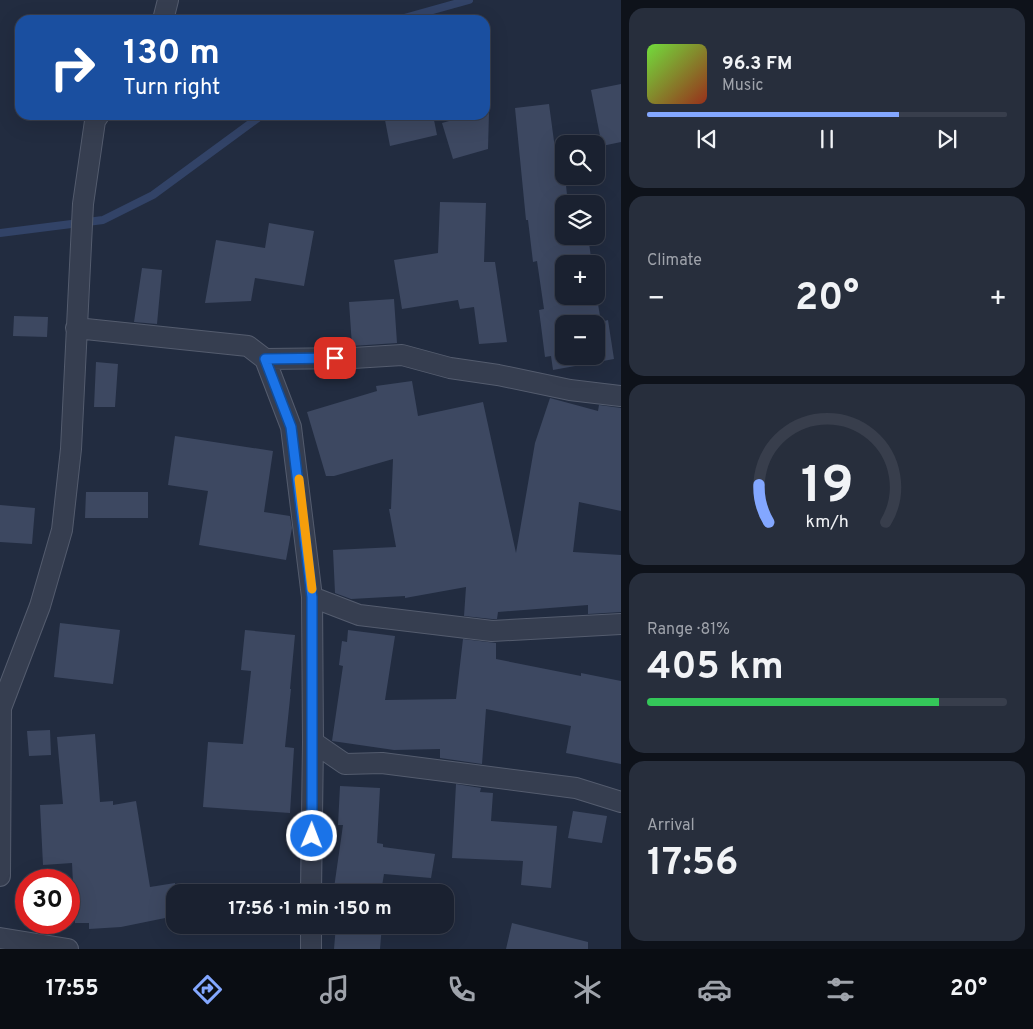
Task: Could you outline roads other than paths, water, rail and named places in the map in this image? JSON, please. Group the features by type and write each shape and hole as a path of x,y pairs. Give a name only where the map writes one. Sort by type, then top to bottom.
{"street":[{"path":"164,15 168,0"},
{"path":"0,876 1,708 3,695 40,606 62,530 71,449 83,204 96,120"},
{"path":"76,328 248,346 265,359 291,427 312,597 311,884"},
{"path":"265,359 353,358 402,355 450,368 498,375 570,390 620,396"},
{"path":"312,597 358,615 492,631 620,624"},
{"path":"313,742 345,764 382,763 576,788 620,802"},
{"path":"311,934 311,949"},
{"path":"0,938 68,949"}],"waterway":[{"path":"415,15 469,0"},
{"path":"0,233 103,220 153,195 255,120"}]}
